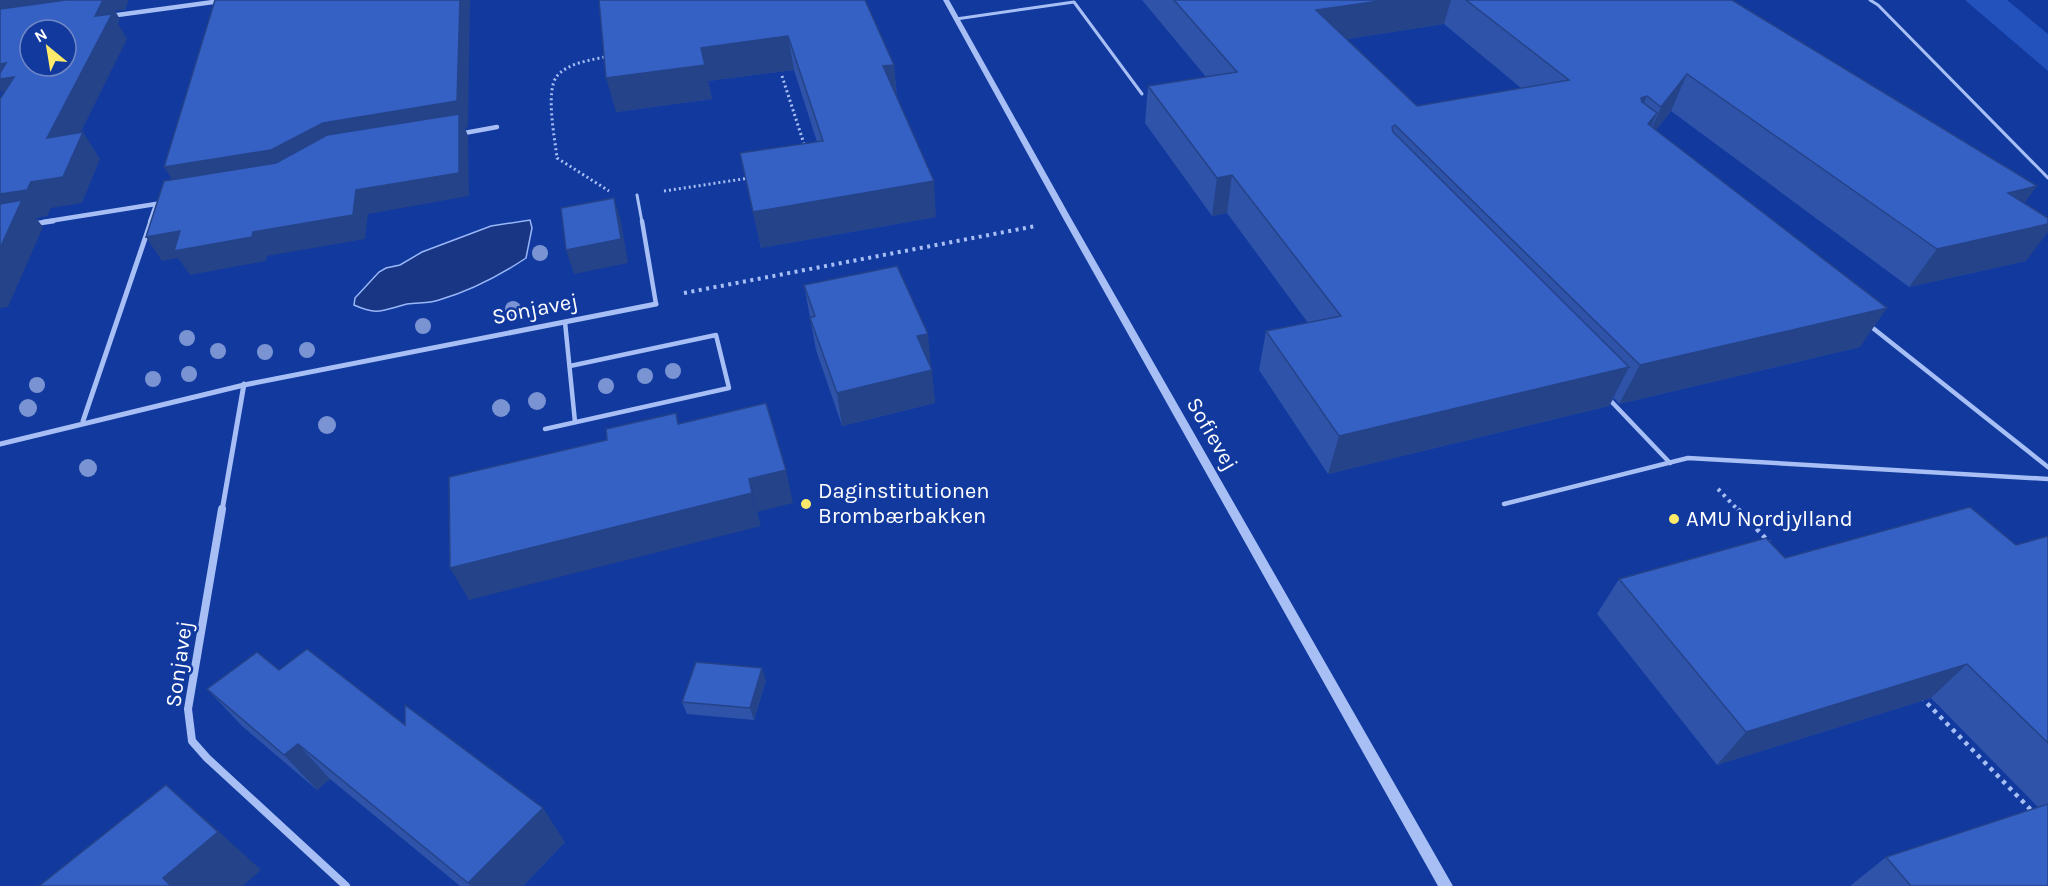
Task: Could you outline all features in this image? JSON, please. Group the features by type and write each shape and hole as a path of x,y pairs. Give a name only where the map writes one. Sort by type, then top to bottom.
{"street":[{"path":"104,17 228,0"},
{"name":"Sofievej","path":"946,0 1068,220 1446,886"},
{"path":"451,135 497,127"},
{"path":"22,226 166,203"},
{"path":"83,421 156,205"},
{"name":"Sonjavej","path":"0,444 83,421 244,384 656,304"},
{"name":"Sonjavej","path":"244,384 188,709 192,741 207,758 346,886"}],"lane":[{"path":"1870,0 1878,5 2048,178"},
{"path":"956,19 1074,2 1142,94"},
{"path":"638,195 656,304"},
{"path":"1862,320 2048,466"},
{"path":"565,322 575,422"},
{"path":"545,429 729,388 716,335 570,366"},
{"path":"1605,395 1670,463"},
{"path":"1504,504 1688,458 2048,479"}],"path":[{"path":"614,55 569,68 557,75 551,87 557,158 606,191 638,195 754,177"},
{"path":"782,76 808,156"},
{"path":"656,304 670,296 1068,220"},
{"path":"1688,458 1778,551"},
{"path":"1917,693 2040,819"}],"shaded area":[{"path":"1965,0 2007,0 2048,34 2048,71"},
{"path":"530,220 532,228 526,258 484,282 435,301 407,304 380,311 354,305 355,298 379,272 386,268 400,265 422,252 491,226"}],"building":[{"path":"66,0 103,0 95,16 112,14 47,138 83,132 63,177 31,182 27,190 0,194 0,99 14,77 0,79 0,73 6,63 0,64 0,9"},
{"path":"215,0 460,0 457,101 323,123 271,150 164,167"},
{"path":"599,0 865,0 894,65 883,66 934,181 753,212 740,153 823,141 788,36 701,48 705,65 606,78"},
{"path":"1174,0 1387,0 1316,10 1417,106 1569,80 1466,0 1732,0 2037,186 2008,193 2048,218 2048,224 1937,249 1687,74 1661,107 1647,96 1641,98 1642,102 1657,113 1648,124 1887,308 1640,365 1395,125 1392,127 1393,132 1629,367 1339,436 1266,331 1341,316 1232,175 1217,178 1148,86 1237,72"},
{"path":"459,114 459,173 356,190 353,215 253,232 252,237 174,251 180,231 146,237 164,181 276,163 327,135"},
{"path":"614,198 621,239 566,250 561,208"},
{"path":"22,200 0,248 0,204"},
{"path":"897,266 928,334 917,336 932,370 837,393 810,318 815,316 804,285"},
{"path":"766,403 786,470 749,479 752,493 450,568 449,477 607,440 606,429 676,413 678,424"},
{"path":"1970,507 2016,545 2048,536 2048,743 1967,664 1746,732 1619,579 1766,538 1785,558"},
{"path":"307,649 405,725 405,705 543,808 468,883 298,744 284,755 207,689 257,652 279,670"},
{"path":"696,662 762,668 750,708 682,702"},
{"path":"166,785 218,832 163,878 171,886 39,886"},
{"path":"2048,804 2048,886 1911,886 1886,857"}],"place":[{"name":"Daginstitutionen Brombærbakken","path":"806,504"},
{"name":"AMU Nordjylland","path":"1674,519"}]}
